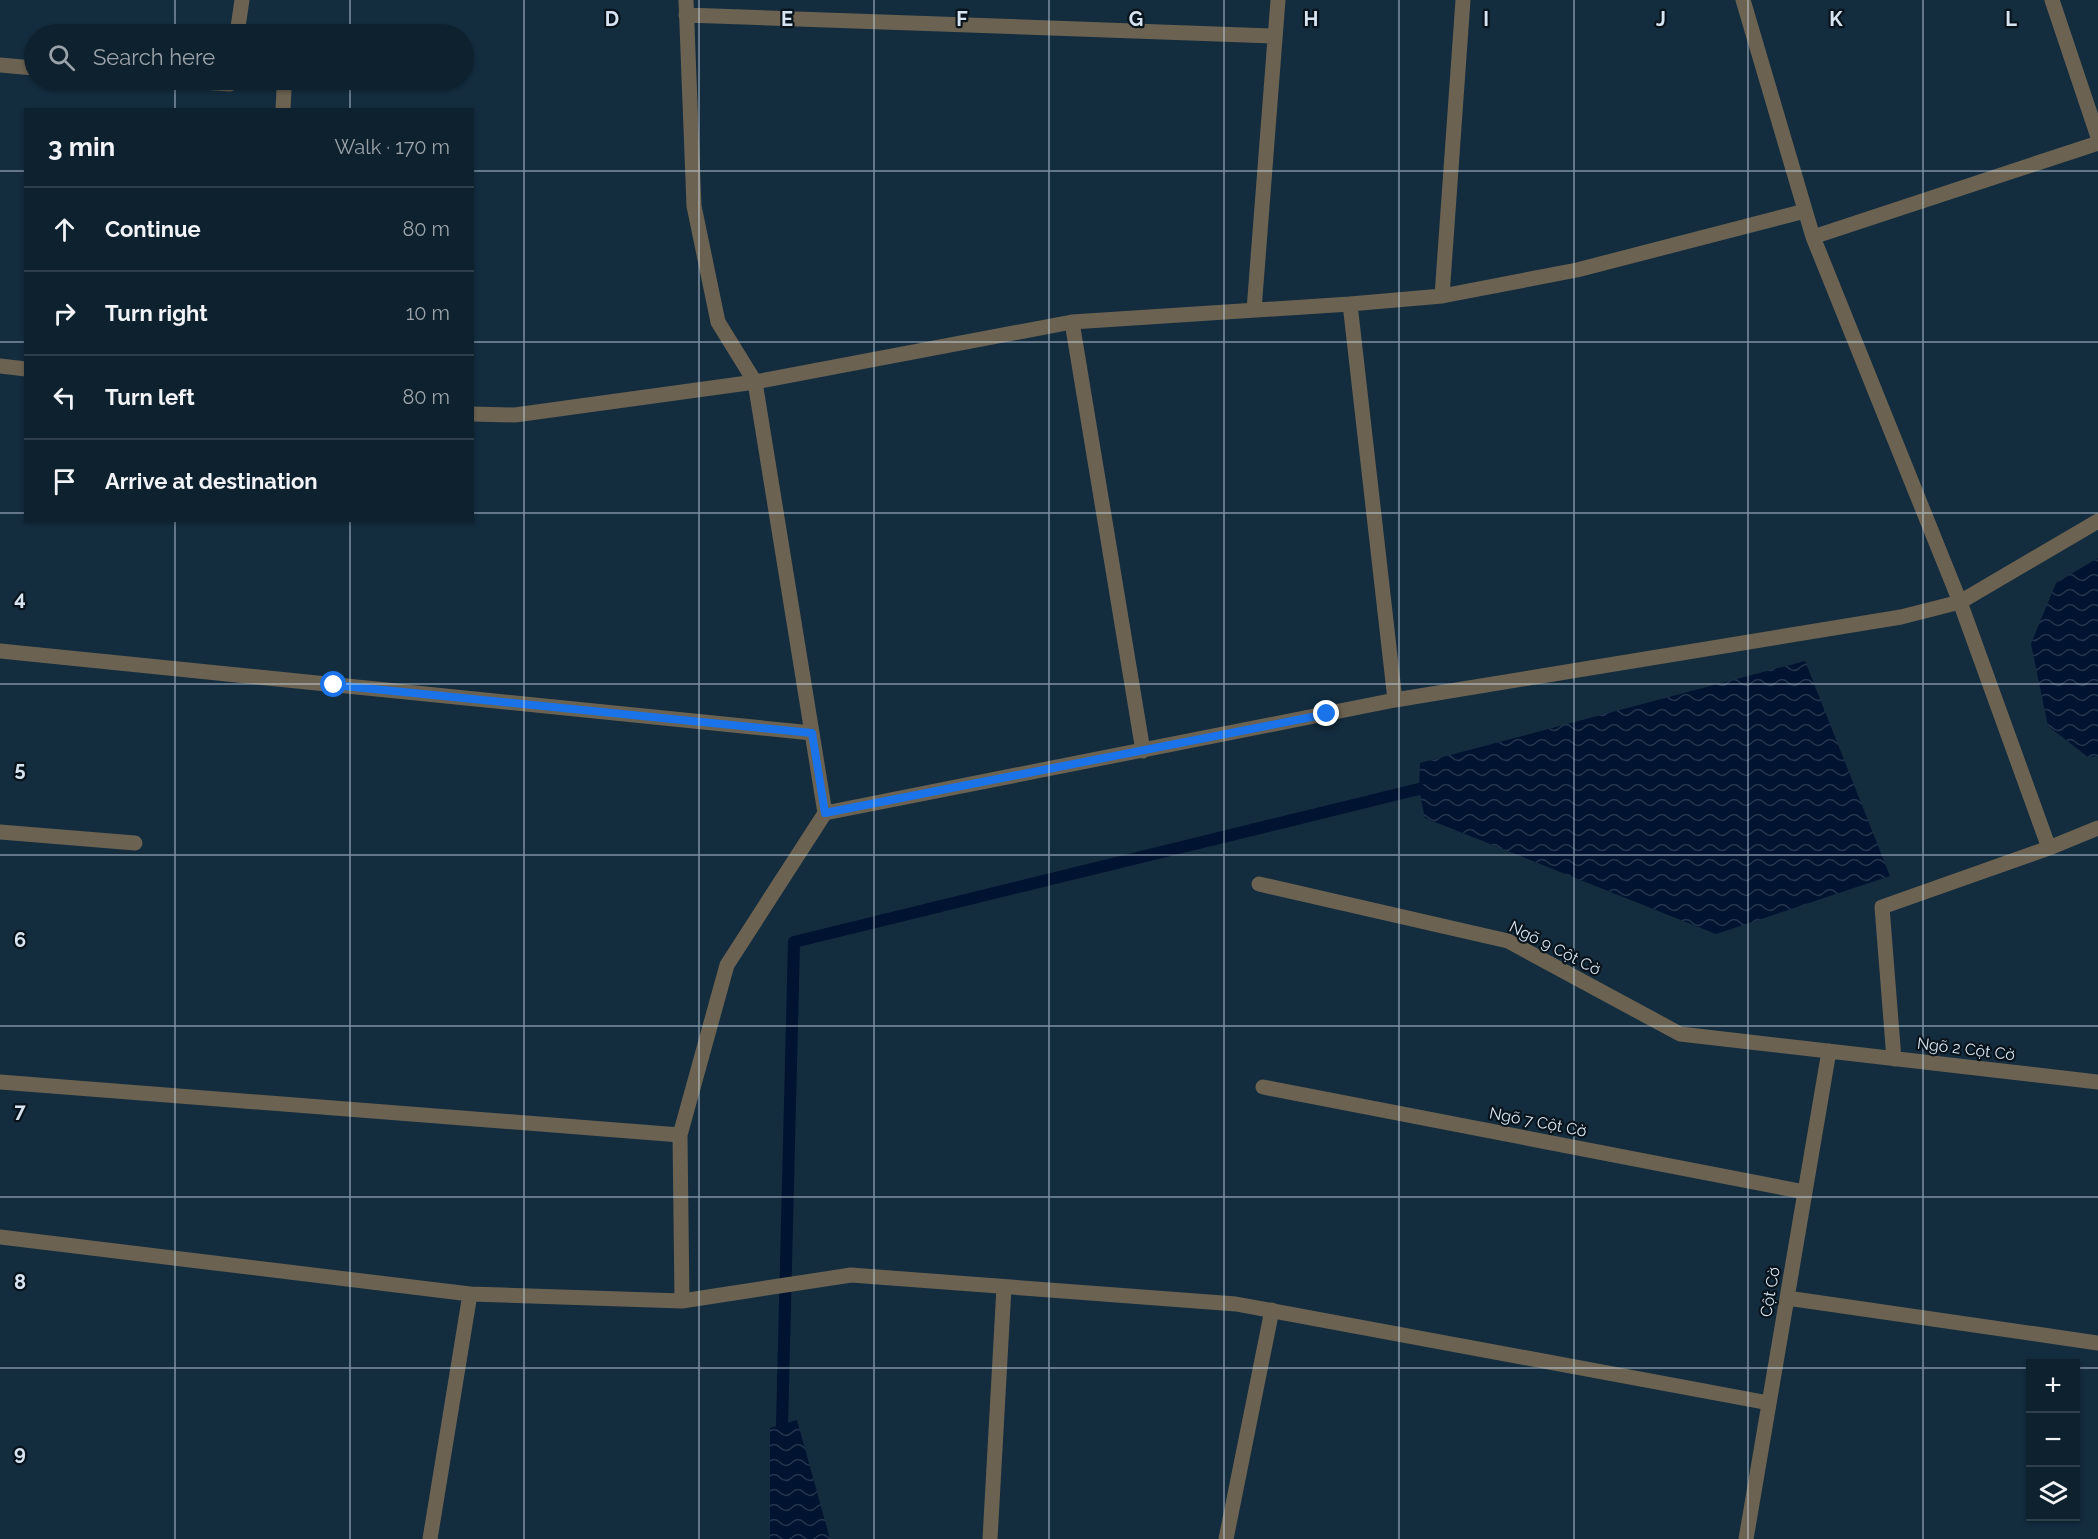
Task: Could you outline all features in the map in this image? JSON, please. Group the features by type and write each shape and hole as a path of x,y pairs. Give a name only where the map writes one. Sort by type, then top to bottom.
{"street":[{"path":"238,24 242,0"},
{"path":"1254,310 1278,0"},
{"path":"1442,296 1463,0"},
{"path":"1743,0 1813,237 1960,602 2049,848"},
{"path":"2052,0 2098,137"},
{"path":"682,1301 680,1135 727,965 825,813 755,382 717,322 694,206 686,8 1275,36"},
{"path":"0,65 24,67"},
{"path":"283,108 284,90"},
{"path":"1813,237 2098,143"},
{"path":"474,414 515,415 755,382 1072,322 1442,296 1577,270 1806,211"},
{"path":"1350,304 1395,700"},
{"path":"1072,322 1143,751"},
{"path":"0,366 24,369"},
{"path":"825,813 1395,700 1901,617 1960,602 2098,521"},
{"path":"0,651 812,733"},
{"path":"1894,1059 1882,907 2049,848 2098,828"},
{"path":"0,832 135,843"},
{"name":"Ngõ 9 Cột Cờ","path":"1259,884 1508,941 1680,1034 1829,1051"},
{"name":"Ngõ 2 Cột Cờ","path":"1829,1051 2098,1082"},
{"name":"Cột Cờ","path":"1746,1539 1829,1051"},
{"path":"0,1082 680,1135"},
{"name":"Ngõ 7 Cột Cờ","path":"1263,1087 1805,1192"},
{"path":"0,1237 470,1294 682,1301 851,1275 1236,1304 1769,1403"},
{"path":"990,1539 1004,1287"},
{"path":"430,1539 470,1294"},
{"path":"1787,1298 2098,1343"},
{"path":"1226,1539 1272,1310"}],"water":[{"path":"2098,558 2098,756 2088,757 2048,726 2031,644 2056,583"},
{"path":"1805,661 1890,876 1716,934 1425,818 1419,789 1420,763"},
{"path":"797,1420 830,1539 770,1539 770,1428"}],"waterway":[{"path":"782,1425 794,942 1419,789"}],"route":[{"path":"334,685 812,733 825,813 1327,714"}]}
